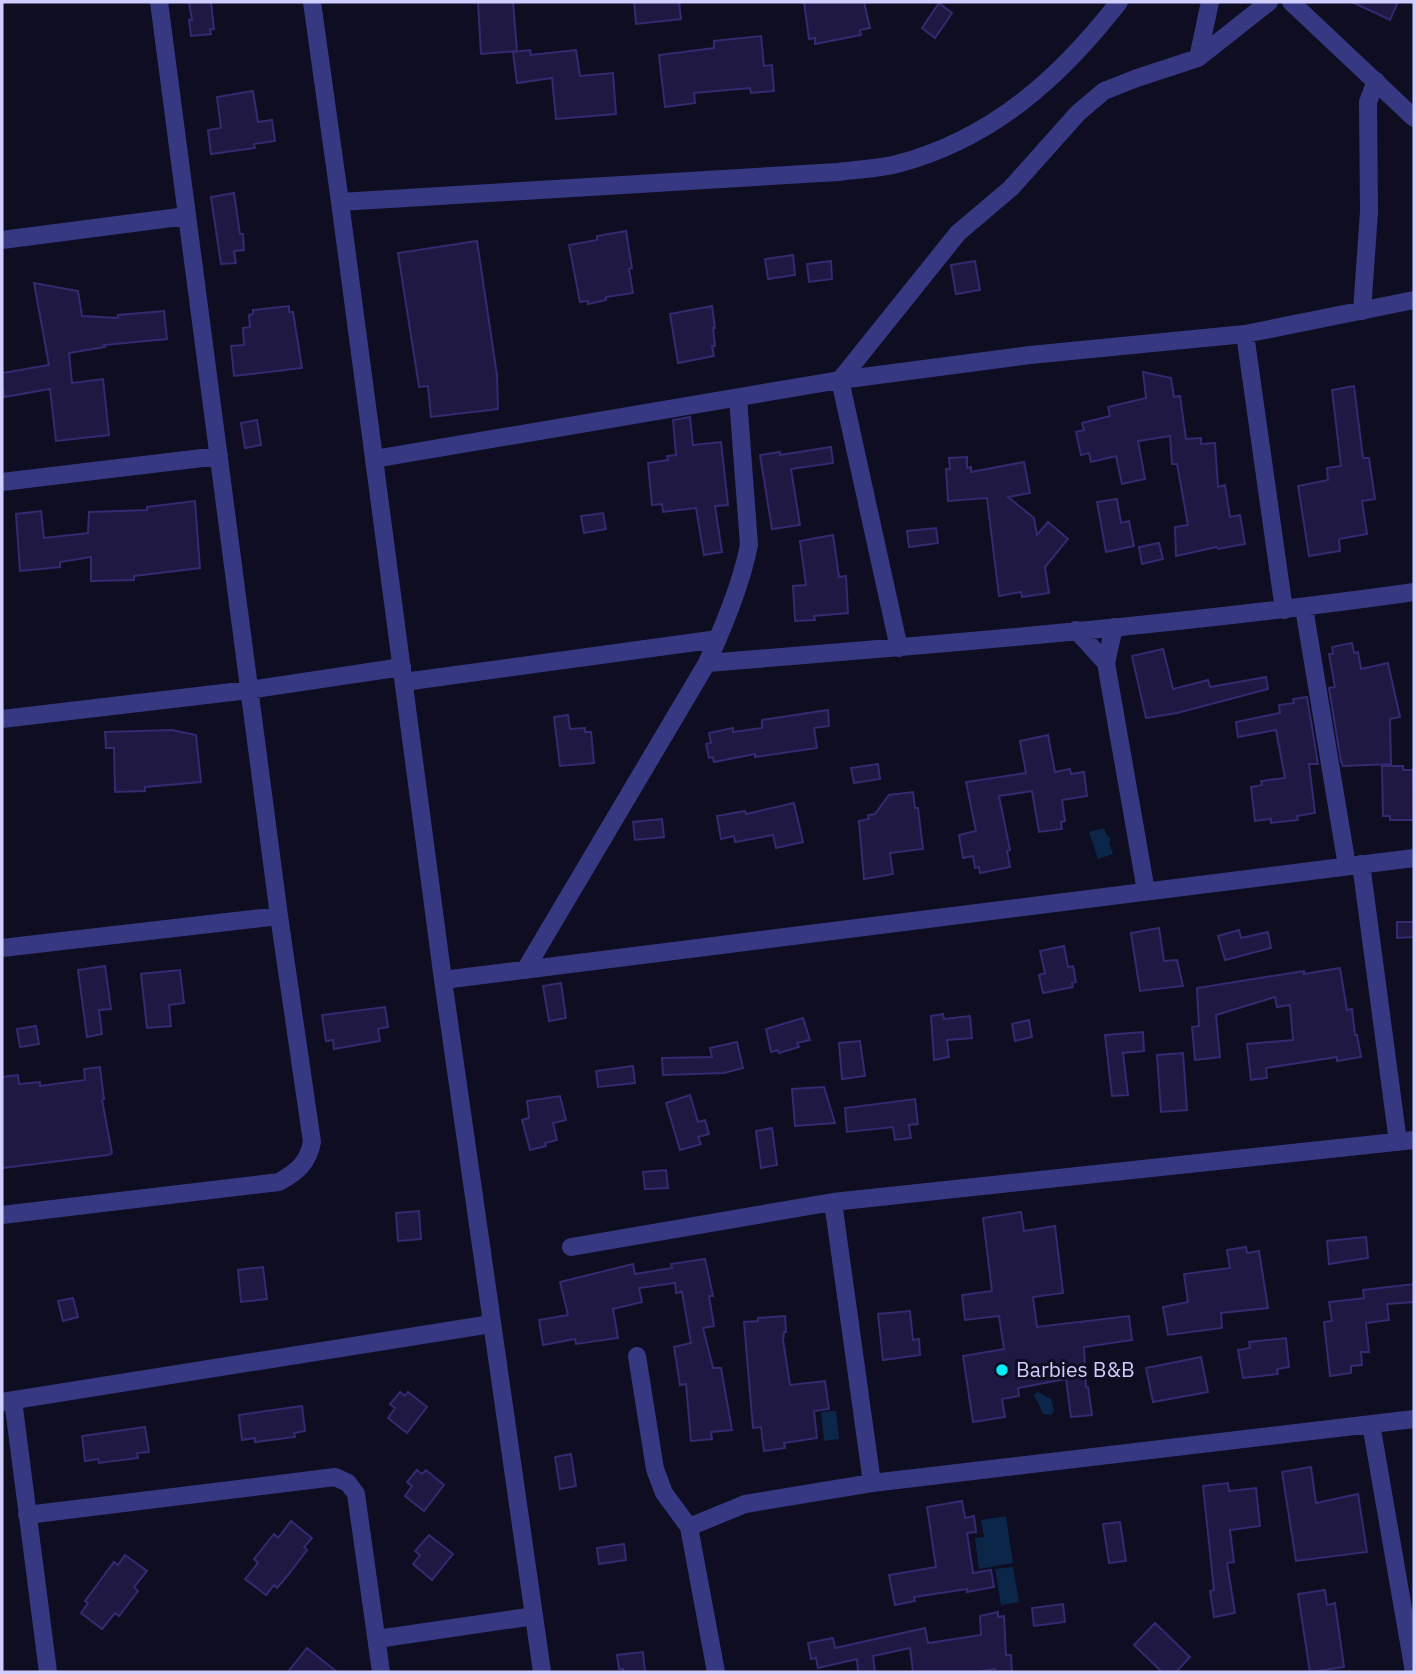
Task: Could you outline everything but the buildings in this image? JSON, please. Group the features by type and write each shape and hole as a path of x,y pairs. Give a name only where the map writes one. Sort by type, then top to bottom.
{"street":[{"path":"2,1215 279,1182 303,1166 309,1156 312,1142 279,916 159,2"},
{"path":"312,2 443,980 542,1672"},
{"path":"340,202 838,172 895,164 944,148 984,128 1032,96 1095,33 1119,2"},
{"path":"1198,58 1210,2"},
{"path":"839,380 958,233 1010,188 1078,113 1104,91 1198,58 1269,2"},
{"path":"1293,2 1414,118"},
{"path":"1362,311 1369,212 1368,102 1376,81"},
{"path":"2,240 187,216"},
{"path":"374,459 839,380 1030,355 1245,334 1414,300"},
{"path":"1245,334 1284,610"},
{"path":"839,380 899,648"},
{"path":"525,970 707,663 718,639 745,564 749,545 738,398"},
{"path":"2,482 219,456"},
{"path":"707,663 899,648 1304,608 1414,592"},
{"path":"570,1247 833,1202 1406,1141 1304,608"},
{"path":"1114,627 1106,663 1146,891"},
{"path":"1076,630 1106,663"},
{"path":"2,719 718,639"},
{"path":"443,980 1414,858"},
{"path":"2,948 279,916"},
{"path":"833,1202 872,1483"},
{"path":"48,1672 27,1515 7,1401 491,1324"},
{"path":"636,1356 655,1469 664,1493 689,1527 716,1672"},
{"path":"689,1527 745,1504 872,1483 1414,1419"},
{"path":"1371,1424 1414,1672"},
{"path":"27,1515 335,1477 342,1479 356,1494 381,1672"},
{"path":"377,1639 534,1616"}],"water":[{"path":"1104,828 1107,836 1111,838 1109,843 1113,854 1098,859 1089,832"},
{"path":"1038,1392 1051,1399 1054,1410 1051,1415 1043,1414 1034,1395"},
{"path":"836,1411 839,1439 824,1441 821,1412"},
{"path":"1006,1516 1013,1563 979,1569 975,1538 984,1537 981,1520"},
{"path":"1013,1567 1019,1602 1001,1605 995,1569"}],"place":[{"name":"Barbies B&B","path":"1002,1370"}]}
